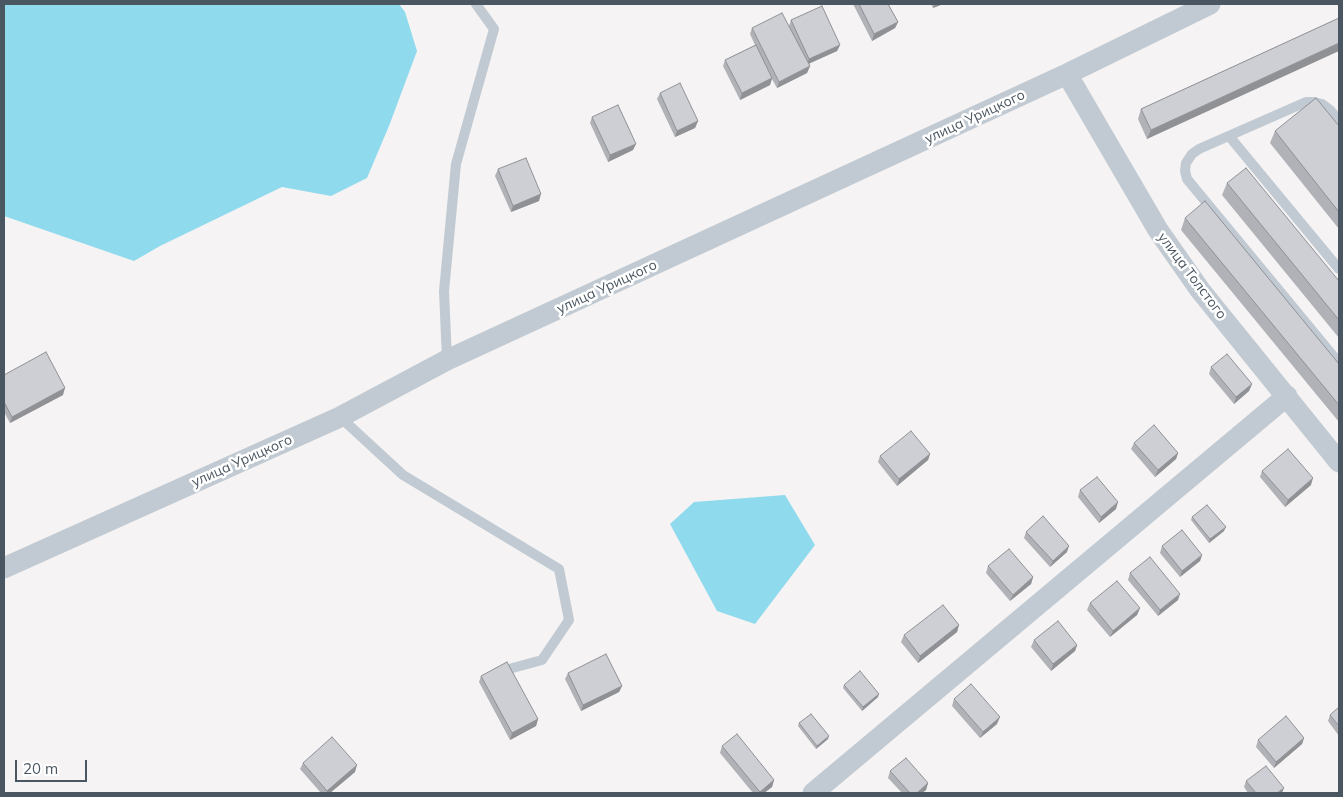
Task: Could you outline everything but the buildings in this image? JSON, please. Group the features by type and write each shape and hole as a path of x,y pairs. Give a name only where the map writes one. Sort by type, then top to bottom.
{"street":[{"name":"улица Урицкого","path":"4,567 340,417 447,360 1067,74 1210,4"},
{"name":"улица Толстого","path":"1067,74 1158,230 1200,290 1339,462"},
{"path":"813,793 1287,396"}],"lane":[{"path":"447,360 444,291 456,164 494,29 476,4"},
{"path":"1339,121 1322,104 1306,102 1192,154 1186,163 1185,171 1187,179 1339,363"},
{"path":"1229,136 1339,269"},
{"path":"340,417 403,474 559,569 569,620 542,660 496,672"}],"water":[{"path":"4,4 399,4 405,12 417,51 367,178 331,196 282,187 160,246 134,261 4,216"},
{"path":"785,495 815,545 755,624 717,611 670,524 694,502"}]}
